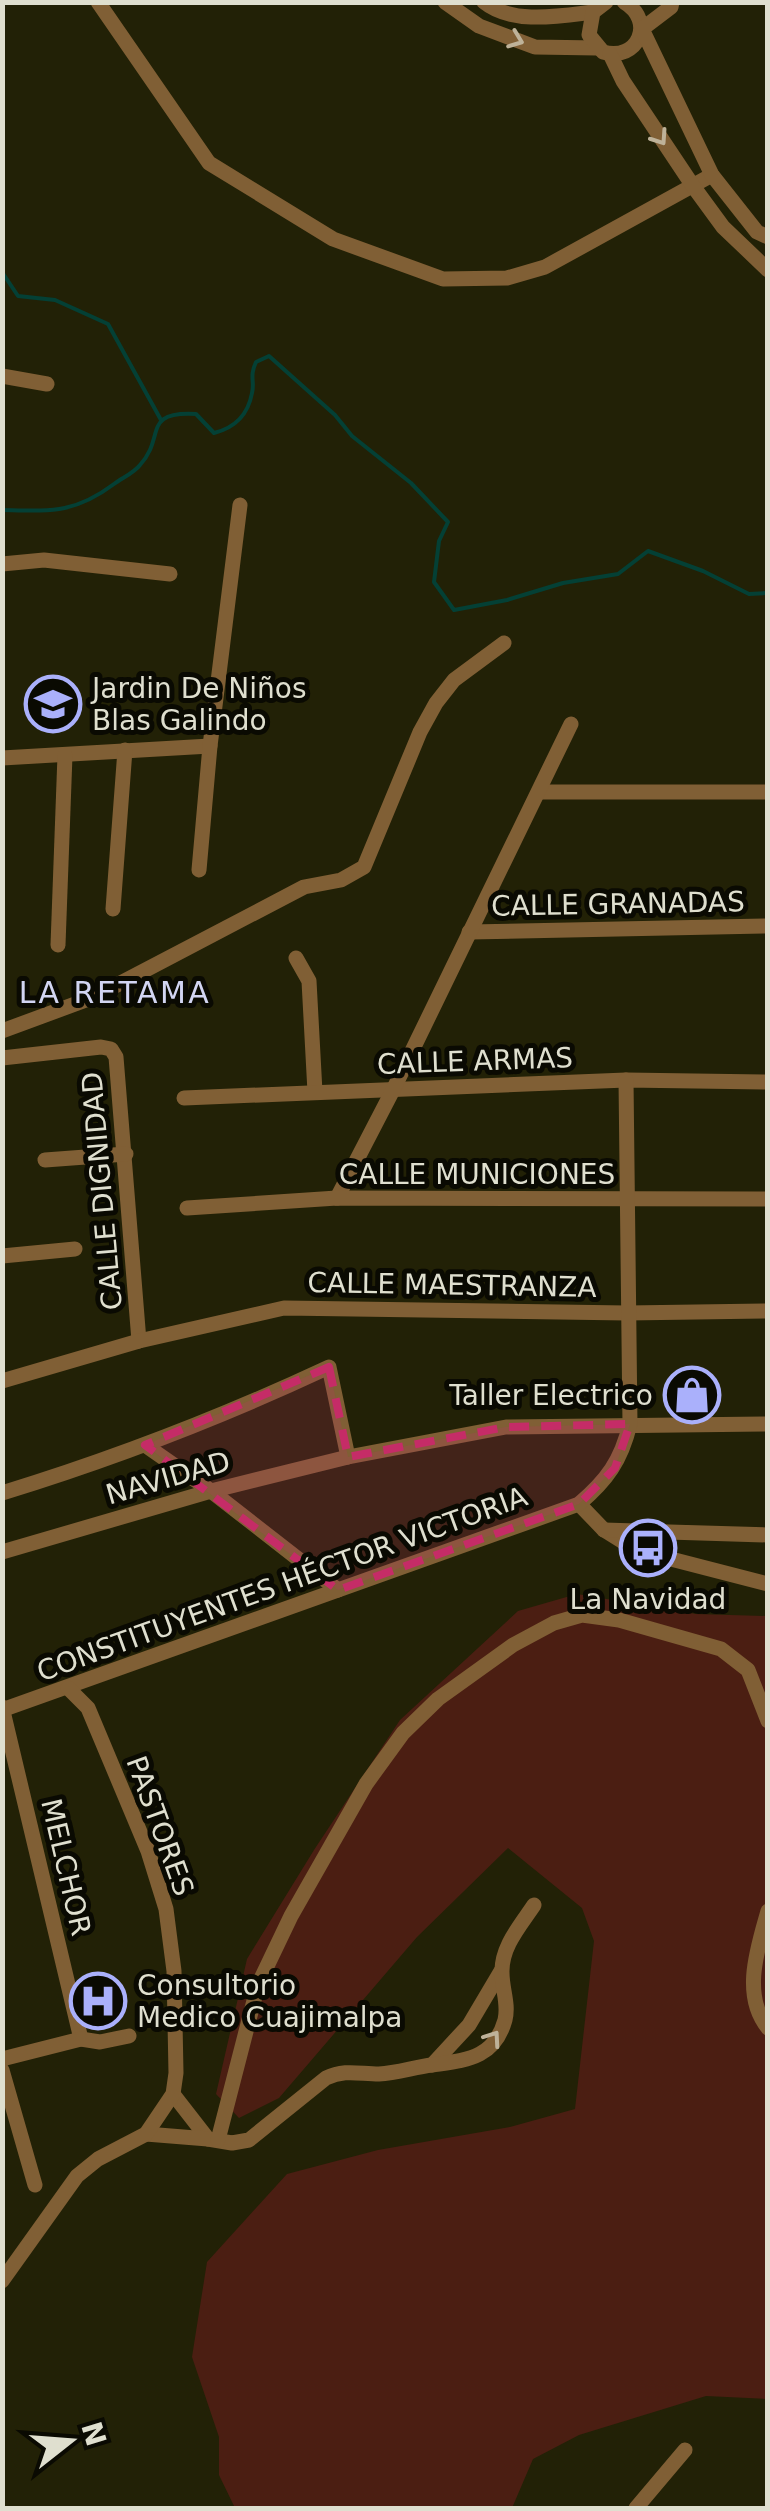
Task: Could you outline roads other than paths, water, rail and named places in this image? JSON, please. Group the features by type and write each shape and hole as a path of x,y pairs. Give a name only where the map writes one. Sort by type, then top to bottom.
{"street":[{"path":"98,2 209,163 333,239 443,279 507,278 545,267 712,175"},
{"path":"445,2 480,26 535,47 628,52 642,30 670,8 672,2"},
{"path":"484,2 492,9 539,18 599,8"},
{"path":"624,2 637,13 712,175 757,232 768,237"},
{"path":"599,8 589,34 722,227 768,270"},
{"path":"2,376 47,384"},
{"path":"199,870 240,505"},
{"path":"2,564 44,560 170,574"},
{"path":"2,1032 94,997 304,887 341,880 364,867 420,732 436,704 454,680 504,643"},
{"path":"336,1198 394,1088 571,724"},
{"path":"2,769 10,758 210,746"},
{"path":"112,909 125,750"},
{"path":"58,945 65,754"},
{"path":"540,792 768,792"},
{"name":"CALLE GRANADAS","path":"469,932 768,926"},
{"path":"296,958 310,982 315,1092"},
{"name":"CALLE DIGNIDAD","path":"2,1058 101,1047 111,1049 116,1057 139,1341"},
{"path":"626,1080 630,1424 624,1451 615,1468 579,1504 604,1530 636,1550 768,1584"},
{"name":"CALLE ARMAS","path":"184,1098 626,1080 768,1082"},
{"path":"46,1160 126,1154"},
{"name":"CALLE MUNICIONES","path":"186,1208 336,1198 768,1199"},
{"path":"2,1256 75,1250"},
{"name":"CALLE MAESTRANZA","path":"2,1381 139,1341 284,1308 768,1311"},
{"path":"2,1492 230,1413 329,1367 348,1457"},
{"name":"NAVIDAD","path":"2,1552 211,1491 348,1457 506,1427 768,1424"},
{"path":"145,1445 338,1590"},
{"name":"CONSTITUYENTES HÉCTOR VICTORIA","path":"3,1709 579,1504"},
{"path":"604,1530 768,1535"},
{"path":"213,2140 258,1984 291,1916 366,1784 403,1734 438,1699 513,1645 582,1615 619,1620 721,1649 748,1670 768,1721"},
{"name":"PASTORES","path":"2,2281 77,2176 98,2159 146,2134 172,2094 176,2073 174,1971 166,1909 148,1851 88,1708 68,1688"},
{"name":"MELCHOR","path":"3,1709 81,2038"},
{"path":"432,2064 469,2024 501,1972 506,1946 534,1905"},
{"path":"768,1910 757,1954 753,1995 768,2028"},
{"path":"146,2134 249,2140 326,2078 340,2072 378,2074 480,2056 504,2021 506,2000 501,1972"},
{"path":"2,2060 81,2038 100,2042 128,2036"},
{"path":"2,2070 35,2184"},
{"path":"172,2094 213,2140"},
{"path":"636,2508 685,2450"}],"waterway":[{"path":"2,272 18,296 55,300 108,324 161,420"},
{"path":"2,510 61,509 100,494 137,468 148,455 161,421 168,417 196,414 214,433 228,428 247,408 256,362 269,356 335,415 352,436 411,483 448,522 439,541 434,582 454,610 507,600 563,583 618,574 648,551 703,571 749,594 768,593"}],"place":[{"name":"Jardin De Niños Blas Galindo","path":"53,704"},
{"name":"Taller Electrico","path":"692,1395"},
{"name":"La Navidad","path":"648,1548"},
{"name":"Consultorio Medico Cuajimalpa","path":"98,2001"}],"district":[{"name":"LA RETAMA","path":"115,992"}]}
